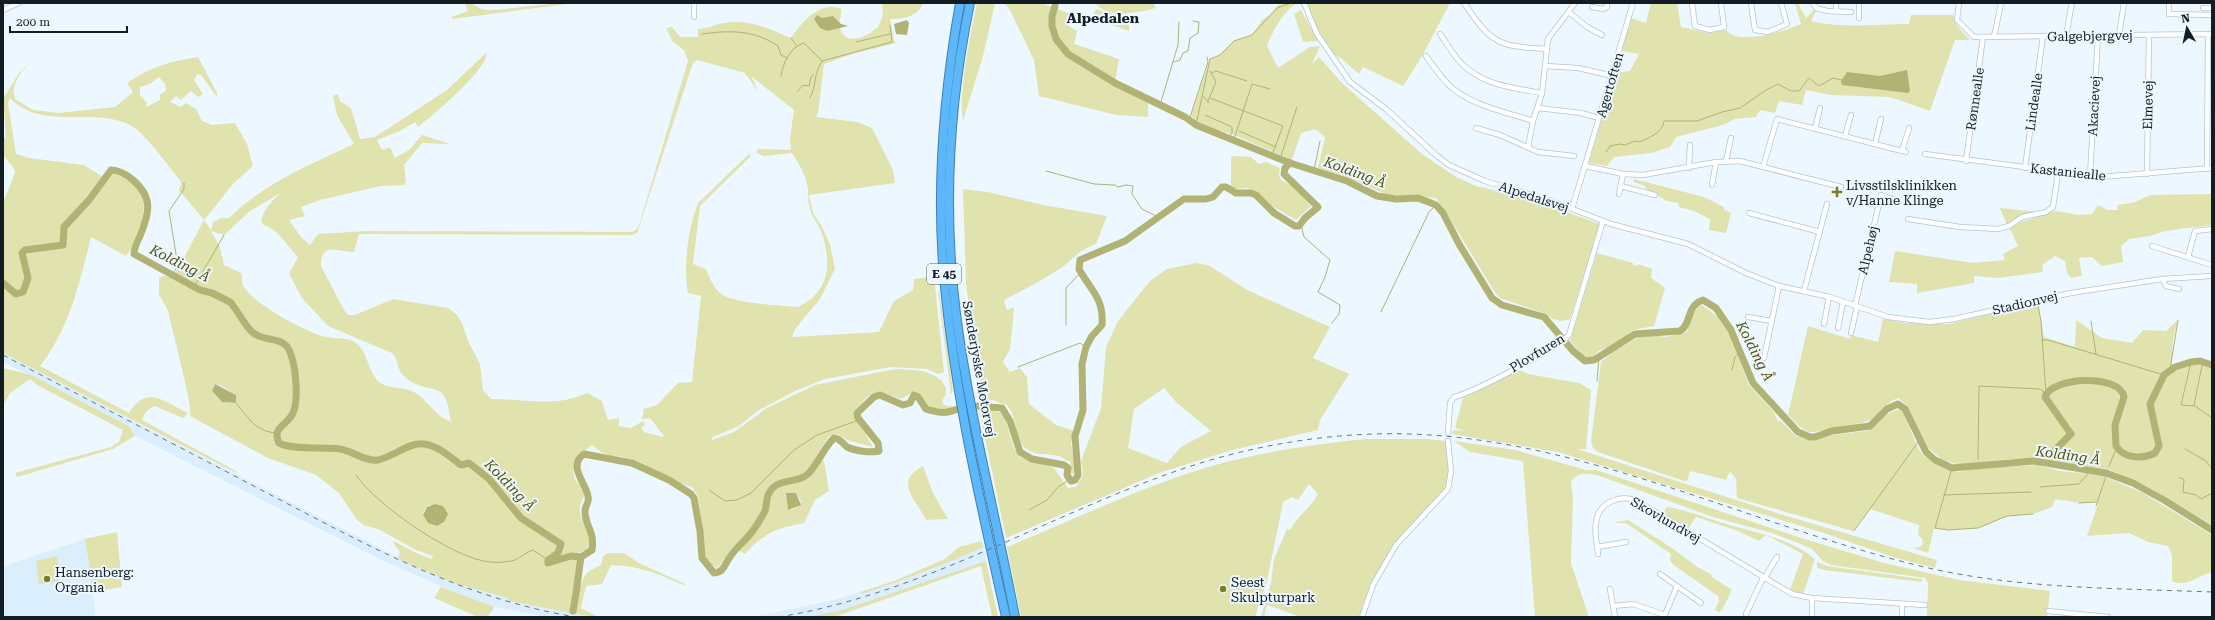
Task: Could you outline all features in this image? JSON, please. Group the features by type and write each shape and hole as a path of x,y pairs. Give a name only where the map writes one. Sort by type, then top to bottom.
{"highway":[{"name":"Sønderjyske Motorvej","path":"960,3 948,82 944,126 941,219 944,275 958,383 1006,617"},
{"name":"Sønderjyske Motorvej","path":"970,3 954,124 949,198 950,244 956,312 962,357 1015,617"}],"street":[{"path":"3,10 19,3"},
{"path":"694,3 694,17"},
{"name":"Alpedalsvej","path":"1304,3 1317,34 1350,82 1386,109 1436,156 1465,173 1603,221 1688,244 1740,270 1779,286 1829,297 1888,317"},
{"path":"1464,3 1482,29 1500,43 1546,49"},
{"path":"1528,148 1533,121 1542,94 1546,49 1550,35 1570,12 1575,3"},
{"path":"1592,7 1603,9 1607,7 1607,3"},
{"name":"Agertoften","path":"1572,209 1586,166 1633,3"},
{"path":"1692,3 1695,26 1710,30 1724,27 1721,3"},
{"path":"1751,3 1755,30 1764,33 1787,24 1781,3"},
{"path":"1813,3 1816,8 1851,12"},
{"path":"1836,3 1836,11"},
{"path":"1859,3 1859,18"},
{"name":"Galgebjergvej","path":"1959,3 1957,20 1969,34 1974,37 2210,34"},
{"path":"1994,37 2001,3"},
{"path":"2066,36 2072,3"},
{"path":"2119,35 2124,3"},
{"path":"2169,3 2169,14 2212,15"},
{"path":"2204,8 2212,8"},
{"path":"1570,12 1577,20 1602,35"},
{"path":"1440,34 1464,66 1479,77 1503,86 1542,94"},
{"path":"2209,169 2210,34"},
{"name":"Elmevej","path":"2147,174 2149,35"},
{"name":"Lindealle","path":"2025,168 2043,36"},
{"name":"Akacievej","path":"2090,176 2098,36"},
{"name":"Rønnealle","path":"1966,161 1983,37"},
{"path":"1426,56 1441,77 1466,97 1533,121"},
{"path":"1545,66 1578,68 1609,75"},
{"path":"1538,108 1581,113 1595,117"},
{"path":"1815,129 1820,108"},
{"path":"1845,136 1851,115"},
{"path":"1763,167 1777,119 1904,152 1909,128"},
{"path":"1874,144 1881,119"},
{"path":"1476,128 1500,135 1528,148 1574,156"},
{"path":"1726,161 1731,138"},
{"path":"1689,168 1690,145"},
{"name":"Kastaniealle","path":"1925,154 1966,161 2090,176 2110,177 2209,169"},
{"path":"1586,166 1623,174 1643,175 1716,162 1740,161 1841,187"},
{"path":"1712,185 1716,162"},
{"path":"1908,219 1989,229 2008,226 2022,217 2046,212 2053,207 2058,173"},
{"path":"1619,194 1623,174"},
{"path":"1621,186 1654,195"},
{"name":"Alpehøj","path":"1856,306 1878,194 1895,200"},
{"path":"1804,291 1827,204"},
{"path":"1749,213 1820,232"},
{"name":"Plovfuren","path":"1448,433 1450,403 1454,397 1466,394 1560,343 1567,337 1570,332 1603,221"},
{"path":"2188,257 2195,231 2212,229"},
{"path":"2152,246 2212,265"},
{"name":"Stadionvej","path":"1888,317 1912,321 1942,321 2071,293 2162,279 2212,276"},
{"path":"2162,279 2166,286 2179,289"},
{"path":"1764,358 1779,286"},
{"path":"1824,324 1829,297"},
{"path":"1838,328 1843,302"},
{"path":"1851,333 1856,306"},
{"path":"1748,317 1772,321"},
{"path":"1362,617 1373,585 1396,545 1448,489 1451,471 1448,441"},
{"name":"Skovlundvej","path":"1598,554 1596,526 1600,511 1612,501 1627,498 1637,501 1763,578 1792,594 1812,598 1925,605"},
{"path":"1597,547 1626,542"},
{"path":"1746,614 1763,578 1777,557"},
{"path":"1660,574 1702,603"},
{"path":"1613,606 1633,604 1664,616 1677,586"},
{"path":"1610,589 1615,617"},
{"path":"1812,598 1812,617"},
{"path":"1902,604 1902,617"},
{"path":"2048,611 2070,615 2108,617"}],"shaded area":[{"path":"465,3 469,3 481,9 487,10 574,3 452,19 451,17 468,11"},
{"path":"882,3 923,3 918,11 910,16 905,18 890,19 894,40 896,43 852,54 824,64 818,113 816,117 857,122 872,128 893,170 895,183 809,195 813,213 821,225 830,244 835,269 820,299 795,329 792,337 879,332 894,301 913,290 914,279 934,276 944,372 938,374 927,369 890,367 825,379 795,391 759,410 739,426 711,438 712,440 734,432 767,408 815,385 897,369 923,371 937,377 942,381 946,388 946,394 942,401 944,405 955,407 945,410 931,407 915,391 901,399 882,392 882,394 868,396 853,412 873,447 847,440 838,434 829,436 816,456 824,461 829,491 815,500 804,523 778,529 772,532 758,541 745,554 733,547 717,568 707,562 704,556 703,529 698,496 692,487 678,482 631,459 603,453 592,445 580,456 574,465 573,470 577,482 585,492 580,505 580,510 581,518 589,535 589,544 587,549 576,554 578,563 575,585 582,582 585,575 589,571 601,565 603,556 608,553 624,553 639,563 685,584 686,586 658,574 641,569 611,565 602,584 586,586 581,608 598,617 593,617 509,601 508,598 457,584 400,560 398,557 400,552 393,543 394,541 416,553 432,559 433,556 416,550 380,530 364,525 357,520 339,493 316,475 268,458 190,416 186,386 168,311 159,294 159,277 165,276 173,278 204,220 211,230 213,222 221,218 229,218 257,195 273,185 304,167 354,144 337,115 333,96 338,94 340,101 351,108 360,139 375,137 447,90 486,53 485,60 470,80 425,122 418,127 415,122 400,131 377,140 382,150 390,147 395,158 409,150 422,135 450,144 422,143 404,165 406,181 404,185 381,186 320,200 301,207 305,216 289,220 301,237 310,245 318,234 368,231 632,232 636,230 639,225 688,61 684,50 673,42 666,28 672,27 680,37 698,37 698,29 718,24 742,22 775,31 791,38 812,14 819,10 833,7 841,9 840,28 847,38 852,39 864,36 879,26 883,14","holes":["697,60 745,73 759,93 751,76 794,110 790,138 791,150 758,149 756,152 763,156 792,153 800,166 808,187 808,203 810,210 824,240 827,263 823,283 809,300 798,307 745,302 726,297 720,293 713,285 706,269 693,264 700,206 751,156 749,154 698,203 694,213 687,248 686,271 688,293 701,296 692,382 678,383 657,405 644,409 642,419 650,418 664,436 663,437 644,432 641,428 645,425 643,421 631,428 619,426 619,418 608,420 602,401 587,393 575,398 539,402 491,399 483,390 480,364 468,341 462,323 456,314 448,308 393,299 355,315 348,315 321,266 324,253 328,250 354,252 359,234 632,235 637,233 693,63","282,192 268,206 263,214 261,222 278,234 298,257 289,274 302,298 328,326 392,353 396,358 399,369 403,375 413,383 442,393 447,402 451,422 440,416 414,392 387,386 379,382 372,373 363,351 353,341 326,337 306,330 259,302 244,287 241,273 224,265 220,247 211,231 224,235 250,211","214,384 222,386 236,395 236,403 228,403 223,401 213,392","796,493 801,501 800,505 791,510 788,506 786,494","429,505 448,514 443,523 436,526 427,522 423,515 425,509"]},
{"path":"977,3 995,3 983,56 963,121 962,95"},
{"path":"1004,3 1041,3 1073,15 1069,26 1077,31 1074,44 1119,59 1115,83 1148,98 1148,117 1116,115 1039,96 1034,60 1010,10"},
{"path":"1095,3 1153,3 1156,8 1132,13 1116,13 1108,12"},
{"path":"1297,3 1287,11 1279,22 1267,46 1278,68 1310,47 1320,46 1312,64 1319,57 1342,83 1422,154 1456,177 1476,186 1527,198 1600,224 1570,319 1561,321 1553,319 1543,313 1500,298 1494,291 1436,198 1386,195 1364,184 1318,168 1325,137 1315,129 1301,133 1292,160 1232,134 1198,125 1191,115 1210,59 1220,55 1234,41 1252,35 1263,19 1270,15 1278,5"},
{"path":"1306,3 1450,3 1421,58 1403,86 1363,67 1359,74 1342,59 1331,53 1317,27 1314,26"},
{"path":"1651,3 1677,3 1681,27 1709,33 1726,30 1732,35 1741,37 1762,36 1801,24 1795,3 1798,3 1806,18 1814,10 1816,11 1811,21 1835,25 1860,26 1909,24 1911,15 1953,15 1957,26 1970,40 1955,40 1930,111 1890,97 1831,95 1806,90 1802,105 1779,101 1775,113 1760,110 1756,117 1735,119 1723,125 1676,137 1670,147 1651,153 1614,157 1607,166 1589,163 1615,73 1630,71 1639,54 1621,51 1631,18 1646,23"},
{"path":"1096,9 1121,16 1129,15 1129,31 1092,18"},
{"path":"1301,10 1318,41 1303,42 1294,14"},
{"path":"817,15 822,18 833,16 841,24 848,26 827,31 820,28 814,19"},
{"path":"907,20 909,23 907,35 896,34 894,24"},
{"path":"198,57 217,93 217,97 201,75 197,74 194,80 203,94 198,97 191,91 181,100 176,96 170,102 181,107 186,103 196,109 202,121 212,125 235,123 247,144 253,166 233,184 204,220 179,190 181,184 180,180 156,149 128,124 114,119 98,117 67,117 37,114 23,108 10,98 8,103 16,154 29,158 84,165 106,179 113,173 132,183 142,197 144,205 144,214 141,223 132,246 126,256 91,237 78,288 66,321 59,337 40,366 129,413 142,399 149,397 164,401 188,413 183,418 155,406 150,408 142,420 236,471 236,473 3,353 3,202 13,179 15,170 3,155 3,139 6,138 3,99 19,73 32,61 18,78 14,88 14,93 15,99 33,110 58,113 115,107 133,92 127,83 145,72 177,61","holes":["159,77 165,84 166,90 160,95 160,100 146,107 147,103 140,95 140,87 150,84"]},
{"path":"1907,70 1910,91 1908,93 1842,85 1841,81 1847,72 1880,76"},
{"path":"1231,157 1251,157 1259,164 1266,162 1280,168 1279,174 1281,180 1291,185 1311,206 1296,220 1267,203 1256,191 1247,188 1237,189 1231,187"},
{"path":"1634,179 1704,197 1724,207 1724,210 1731,213 1726,233 1709,230 1710,219 1694,211 1679,207 1678,203 1667,201 1645,188 1645,186 1633,182"},
{"path":"963,189 988,192 1043,205 1107,216 1096,244 1081,252 1061,268 1004,300 1008,310 1013,307 1014,309 1010,349 1003,362 1010,372 1020,368 1027,377 1029,404 1056,425 1074,431 1071,444 1075,463 1074,474 1071,473 1070,462 1059,456 1031,452 1023,446 1017,435 1011,410 1007,405 992,400 981,400 984,392 976,361 966,283"},
{"path":"2212,194 2212,225 2165,231 2150,236 2129,239 2121,246 2123,262 2102,266 2092,257 2079,258 2082,276 2071,278 2067,273 2065,261 2055,256 2042,265 2043,272 1998,278 1974,276 1974,283 1917,293 1917,284 1889,282 1895,251 1973,263 2005,260 2003,254 2018,246 2010,229 2021,222 2055,211 2080,215 2092,214 2098,205 2108,210 2118,210 2117,205 2132,203 2151,195"},
{"path":"2000,208 2038,212 2007,225"},
{"path":"1597,253 1633,263 1633,265 1637,266 1638,264 1652,269 1651,278 1665,288 1654,326 1633,330 1613,346 1598,351 1594,356 1588,358 1582,355 1570,341"},
{"path":"1197,263 1210,266 1247,290 1330,327 1313,358 1349,374 1320,420 1318,430 1232,450 1159,473 1006,538 979,410 991,410 1004,414 1014,449 1020,457 1054,468 1068,488 1076,487 1083,475 1081,461 1101,408 1106,347 1118,321 1150,281 1167,269","holes":["1164,388 1177,403 1211,431 1181,447 1167,463 1128,448 1134,409"]},
{"path":"939,291 953,391 951,394 938,292"},
{"path":"2038,303 2044,337 2075,347 2076,320 2102,338 2132,343 2143,330 2166,331 2178,320 2173,339 2171,372 2196,365 2201,365 2212,369 2212,525 2147,486 2108,469 2036,459 2009,459 1960,465 1943,460 1928,448 1908,407 1899,398 1887,404 1870,420 1820,431 1806,431 1788,415 1808,326 1850,339 1851,335 1878,342 1883,319 1905,323 1948,324"},
{"path":"1702,305 1718,317 1731,336 1749,385 1774,412 1778,421 1781,421 1796,436 1813,441 1831,435 1866,431 1873,428 1884,416 1899,409 1903,412 1922,454 1933,463 1949,471 1958,472 1980,468 2037,465 2060,471 2101,475 2141,492 2212,535 2212,572 2187,582 2177,583 2172,581 2172,556 2168,546 2148,542 2129,533 2087,536 2098,504 2097,502 2080,503 2055,499 2052,507 2033,514 2007,516 1978,528 1948,530 1934,529 1928,553 1913,548 1920,547 1923,544 1922,538 1918,535 1919,525 1870,509 1853,531 1737,498 1736,479 1730,471 1726,480 1690,471 1687,481 1684,481 1598,452 1593,448 1591,441 1601,362 1613,352 1644,334 1666,337 1687,332 1690,320 1696,310"},
{"path":"3,353 133,420 129,427 3,362"},
{"path":"3,368 31,375 130,427 135,436 113,449 17,477 15,473 111,447 119,442 123,430 37,385 30,379 10,393 3,406"},
{"path":"1518,369 1528,374 1579,383 1591,390 1586,449 1577,449 1783,515 1937,560 1935,568 1896,558 1824,533 1558,452 1452,434 1453,430 1465,431 1455,428 1463,398"},
{"path":"215,384 236,395 236,403 222,402 212,391"},
{"path":"133,421 399,558 457,584 508,598 509,601 593,617 540,616 495,607 447,589 382,560 135,436 131,427"},
{"path":"1364,439 1427,439 1446,441 1449,471 1448,481 1441,495 1412,523 1385,559 1368,593 1360,617 1301,617 1267,605 1264,617 1261,617 1271,583 1274,559 1287,529 1290,530 1318,494 1309,484 1298,500 1292,497 1283,502 1267,581 1255,617 1021,617 1007,547 1117,500 1201,469 1247,457 1313,445"},
{"path":"1454,441 1515,450 1586,470 1596,470 1798,537 1884,563 1959,580 2050,591 2047,617 1927,617 1928,583 1925,578 1831,565 1823,561 1812,549 1772,533 1713,517 1597,475 1586,474 1577,476 1571,481 1573,497 1571,563 1588,614 1587,617 1535,617 1523,461 1470,452"},
{"path":"923,466 933,493 948,519 926,520 913,498 908,485 909,478 914,472"},
{"path":"786,493 796,493 801,505 788,510"},
{"path":"435,504 443,506 448,514 444,522 437,526 428,523 423,515 427,507"},
{"path":"1667,507 1766,535 1759,541 1738,531 1696,517 1688,529 1663,513"},
{"path":"1628,520 1669,546 1699,568 1711,574 1712,577 1732,590 1722,610 1719,612 1715,610 1719,601 1718,596 1675,566 1670,561 1671,554 1626,523 1612,523"},
{"path":"117,532 122,587 93,592 85,539"},
{"path":"1766,535 1794,546 1815,559 1803,594 1790,590 1803,554"},
{"name":"Hansenberg: Organia","path":"85,539 96,617 3,617 3,566"},
{"path":"981,541 984,547 969,554 877,589 862,594 860,592 894,581 945,559 959,547"},
{"path":"984,547 986,561 842,610 807,617 752,617 830,601 860,592 862,594 925,572"},
{"path":"57,556 61,581 39,584 36,561"},
{"path":"986,561 998,617 992,617 981,566 834,617 807,617 842,610"},
{"path":"1817,562 1827,566 1922,579 1922,582 1824,570 1817,568"},
{"path":"441,587 495,607 487,617 478,617 434,598"}],"waterway":[{"path":"1196,125 1210,59 1220,55 1234,41 1252,35 1277,8 1291,3"},
{"name":"Kolding Å","path":"1055,6 1052,16 1052,26 1056,39 1068,54 1115,83 1185,117 1196,125 1290,163 1347,181 1377,196 1396,199 1418,198 1436,205 1443,213 1459,244 1492,298 1502,305 1544,317 1573,351 1585,361 1594,360 1635,334 1680,331 1684,328 1691,310 1698,302 1703,300 1716,308 1731,330 1753,383 1798,432 1810,437 1815,437 1832,431 1870,426 1887,409 1898,404 1905,409 1926,452 1935,460 1952,468 2034,461 2106,473 2133,483 2164,500 2212,530"},
{"path":"1174,62 1180,60 1183,53 1188,51 1190,38 1198,33 1199,22 1193,21"},
{"path":"1160,105 1178,45 1179,22"},
{"path":"810,98 814,88 817,71 822,61 892,42 890,25"},
{"path":"702,34 723,32 742,32 751,34 778,46 781,55 787,58"},
{"path":"856,42 890,34"},
{"path":"791,38 796,45"},
{"path":"781,76 783,66 788,56 795,48 804,43 822,61"},
{"path":"1191,121 1190,117 1208,62 1207,57"},
{"path":"1208,101 1216,82 1210,71"},
{"path":"1212,73 1216,71 1247,81"},
{"path":"798,91 803,85 809,86 811,77 814,75"},
{"path":"1606,152 1610,146 1620,144 1625,145 1635,141 1639,142 1651,137 1661,129 1664,121 1697,121 1722,112 1740,108 1766,90 1778,84 1791,91 1799,91 1809,78 1819,86 1833,78 1842,80"},
{"path":"1234,139 1252,84 1270,89"},
{"path":"1203,96 1209,103"},
{"path":"1210,98 1283,126 1272,155"},
{"path":"1280,159 1297,107"},
{"path":"1205,115 1232,127 1232,133 1229,137"},
{"path":"1239,131 1276,147"},
{"path":"1314,170 1320,141"},
{"name":"Kolding Å","path":"977,406 1002,408 1010,421 1020,452 1032,459 1064,465 1068,468 1067,475 1071,481 1075,480 1078,475 1075,436 1083,410 1082,364 1086,347 1092,336 1102,325 1099,301 1079,269 1080,260 1125,241 1184,199 1206,199 1213,197 1222,187 1226,187 1236,193 1251,193 1256,195 1274,213 1295,226 1299,226 1305,218 1318,207 1284,174 1285,168 1290,163"},
{"name":"Kolding Å","path":"3,283 16,294 23,292 28,278 22,253 25,250 63,245 64,227 89,200 111,170 114,170 123,173 133,180 140,187 147,200 148,206 146,220 134,254 200,290 212,293 230,302"},
{"path":"1046,171 1094,184 1115,185 1118,187 1126,185 1133,186 1132,194 1142,209 1158,217"},
{"path":"173,274 177,267 177,260 169,211 184,189 184,183"},
{"path":"1381,312 1429,212 1436,205"},
{"path":"1301,224 1304,237 1330,260 1325,277 1318,292 1340,305 1339,314 1332,323"},
{"path":"194,287 224,235"},
{"path":"1066,325 1066,288 1081,272"},
{"name":"Kolding Å","path":"231,303 252,332 264,338 278,341 289,350 295,372 296,399 291,417 281,426 277,433 279,443 291,447 340,449 373,460 384,458 413,445 424,444 435,447 461,465 469,463 489,479 521,518 561,544 558,553 548,560 548,563 571,556 581,557 592,550 593,543 591,533 585,516 588,502 587,491 577,469 579,459 584,454 632,463 669,480 691,494 694,498 700,531 702,558 714,573 722,569 732,553 754,529 765,511 768,495 773,488 777,485 800,479 809,473 834,438 854,450 867,452 879,451 878,443 858,418 857,413 874,397 880,395 903,405 910,403 914,395 918,397 926,409 942,412 950,412 958,409"},
{"path":"2038,305 2041,321 2046,394"},
{"path":"2170,370 2178,320"},
{"path":"2091,321 2096,354"},
{"path":"2042,340 2048,340 2164,375"},
{"path":"1018,367 1080,343 1086,347"},
{"path":"1732,370 1735,357 1741,351"},
{"path":"1597,381 1599,357"},
{"path":"2050,455 2071,434 2045,397 2050,390 2060,385 2086,380 2111,384 2120,390 2124,397 2115,425 2116,446 2119,450 2129,456 2139,457 2155,453 2159,446 2150,404 2164,375 2175,367 2191,362 2200,361 2212,365"},
{"path":"2194,405 2203,361"},
{"path":"2191,362 2181,405 2195,406 2212,418"},
{"path":"1978,459 1979,386 2040,389 2045,395"},
{"path":"236,403 249,419 258,427 269,432 277,433"},
{"path":"709,490 725,501 737,500 751,493 794,450 817,435 859,420"},
{"path":"1854,531 1919,441"},
{"path":"2109,466 2117,447"},
{"path":"2185,449 2206,461 2212,469"},
{"path":"1952,468 1935,528 1948,530 1978,528 2007,516 2033,514"},
{"path":"2040,487 2079,484 2091,470"},
{"path":"2096,506 2108,470"},
{"path":"356,475 380,501 417,529 437,541 475,559 490,562 509,561 515,560 533,550 548,560"},
{"path":"2179,478 2184,479 2183,492 2196,495 2201,499 2212,493"},
{"path":"1029,510 1047,500 1059,486 1070,480"},
{"path":"1944,495 2031,492"},
{"path":"2079,503 2096,502"},
{"path":"577,585 581,557"},
{"path":"573,611 577,587"}],"railway":[{"path":"3,355 378,550 454,583 493,597 576,617"},
{"path":"778,617 832,606 885,590 987,550 1139,485 1213,459 1258,448 1304,440 1374,434 1443,436 1511,445 1578,460 1644,479 1842,544 1945,572 2021,583 2059,586 2212,592"}],"place":[{"name":"Livsstilsklinikken v/Hanne Klinge","path":"1837,192"},
{"name":"Hansenberg: Organia","path":"47,579"},
{"name":"Seest Skulpturpark","path":"1223,589"}],"district":[{"name":"Alpedalen","path":"1103,18"}]}
